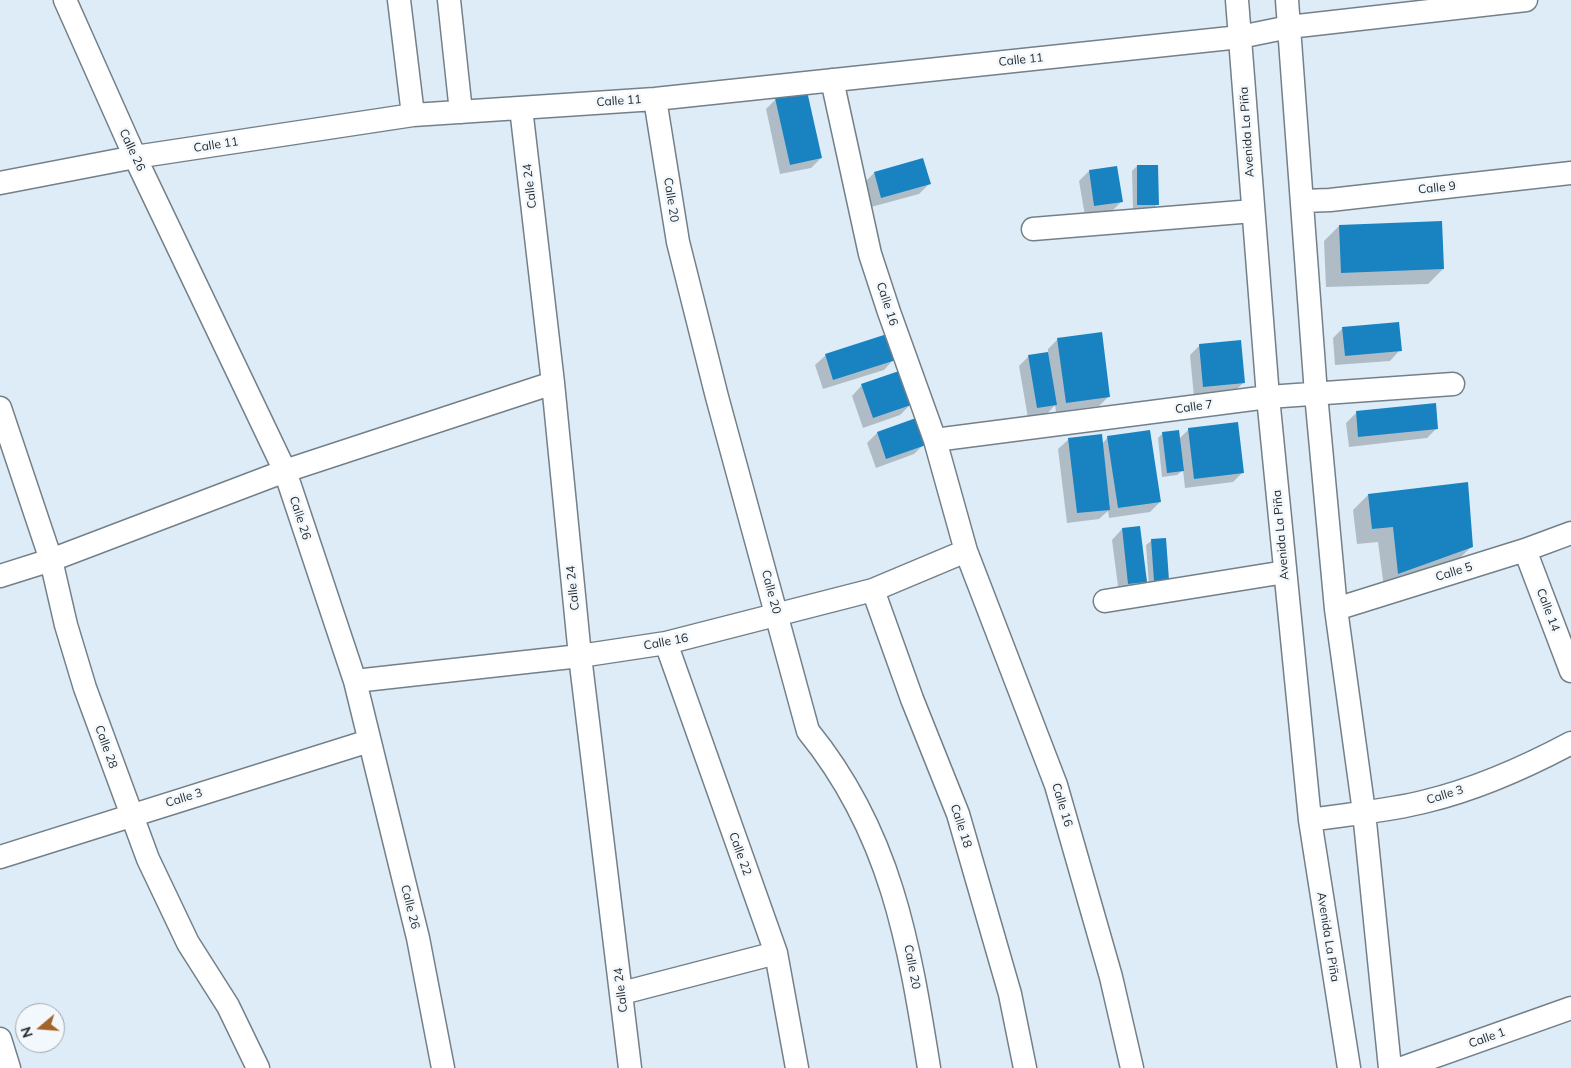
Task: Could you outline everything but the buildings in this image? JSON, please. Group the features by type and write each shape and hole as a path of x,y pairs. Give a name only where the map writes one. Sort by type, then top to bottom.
{"street":[{"name":"Calle 26","path":"65,0 135,157 284,471 355,682 418,938 443,1068"},
{"path":"399,0 413,115"},
{"path":"449,0 462,112"},
{"name":"Avenida La Piña","path":"1236,0 1268,397 1310,820 1348,1068"},
{"path":"1287,0 1316,394 1336,609 1364,812 1390,1068"},
{"path":"1289,28 1526,0"},
{"name":"Calle 11","path":"0,182 135,157 413,115 655,99 1240,37 1289,28"},
{"name":"Calle 16","path":"832,80 870,254 935,440 966,551 1056,785 1111,976 1132,1068"},
{"name":"Calle 20","path":"655,99 678,242 717,397 808,731 833,761 850,793 894,890 910,954 929,1068"},
{"name":"Calle 24","path":"521,108 553,383 580,656 630,1068"},
{"name":"Calle 9","path":"1303,201 1330,200 1571,173"},
{"path":"1033,229 1253,211"},
{"path":"0,576 51,560 284,471 553,383"},
{"name":"Calle 7","path":"935,440 1089,422 1268,397 1453,384"},
{"name":"Calle 28","path":"0,408 51,560 66,625 85,688 131,814 166,901 188,942 228,1006 258,1068"},
{"name":"Calle 5","path":"1336,609 1525,550 1571,533"},
{"name":"Calle 14","path":"1525,550 1571,671"},
{"name":"Calle 16","path":"355,682 666,644 874,590 966,551"},
{"path":"1105,601 1284,572"},
{"name":"Calle 18","path":"874,590 912,699 958,814 1010,994 1025,1068"},
{"name":"Calle 22","path":"666,644 776,953 797,1068"},
{"name":"Calle 3","path":"0,857 131,814 369,741"},
{"name":"Calle 3","path":"1310,820 1427,801 1464,789 1542,758 1571,743"},
{"path":"622,993 776,953"},
{"name":"Calle 1","path":"1402,1068 1571,1008"},
{"path":"0,1039 9,1068"}]}
